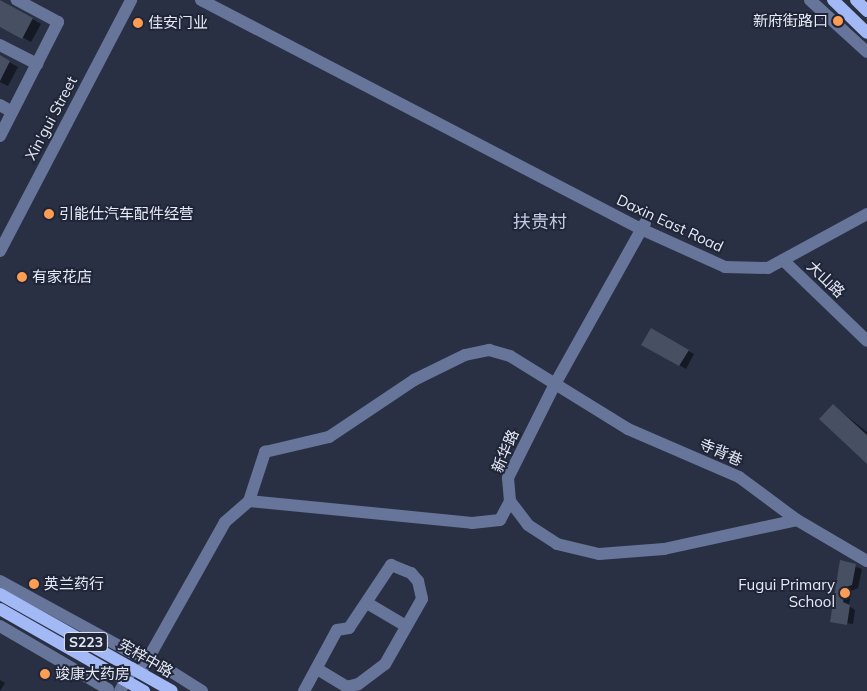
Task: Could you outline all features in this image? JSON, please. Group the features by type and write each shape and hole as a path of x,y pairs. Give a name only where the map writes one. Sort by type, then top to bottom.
{"main road":[{"path":"833,0 867,33"},
{"path":"856,0 867,11"},
{"name":"宪梓中路","path":"0,594 172,691"},
{"name":"宪梓中路","path":"0,609 118,687 144,691"}],"street":[{"path":"0,136 58,22 17,0"},
{"name":"Xin'gui Street","path":"0,234 124,0"},
{"name":"Xin'gui Street","path":"0,251 131,0"},
{"name":"Daxin East Road","path":"201,0 643,226 728,260 784,261"},
{"name":"Daxin East Road","path":"216,0 643,226"},
{"path":"810,0 867,52"},
{"path":"0,45 37,64"},
{"path":"0,105 12,112"},
{"path":"784,261 867,214"},
{"name":"新华路","path":"510,501 508,478 554,386 643,226"},
{"name":"大山路","path":"784,261 867,341"},
{"name":"寺背巷","path":"249,501 265,452 329,436 414,380 465,355 489,350 510,356 554,386 628,429 738,477 797,520 867,561"},
{"path":"0,626 118,687 136,671 226,522 249,501 472,523 500,520 510,501 528,525 557,544 599,554 664,549 797,520"},
{"path":"304,691 337,630 349,628 391,565 411,573 418,581 422,599 385,664 358,684 347,687 317,669"},
{"path":"0,581 134,654"},
{"path":"367,603 406,626"},
{"path":"164,667 202,691"}],"building":[{"path":"0,0 33,18 22,39 0,27"},
{"path":"0,55 10,61 0,81"},
{"path":"651,328 689,350 679,366 641,345"},
{"path":"833,404 867,435 867,464 819,419"},
{"path":"840,560 856,564 852,585 846,587 843,602 850,605 847,625 830,622"}],"place":[{"name":"新府街路口","path":"838,21"},
{"name":"佳安门业","path":"138,23"},
{"name":"引能仕汽车配件经营","path":"49,214"},
{"name":"有家花店","path":"22,277"},
{"name":"英兰药行","path":"34,584"},
{"name":"Fugui Primary School","path":"845,593"},
{"name":"竣康大药房","path":"45,674"}],"district":[{"name":"扶贵村","path":"540,222"}]}
